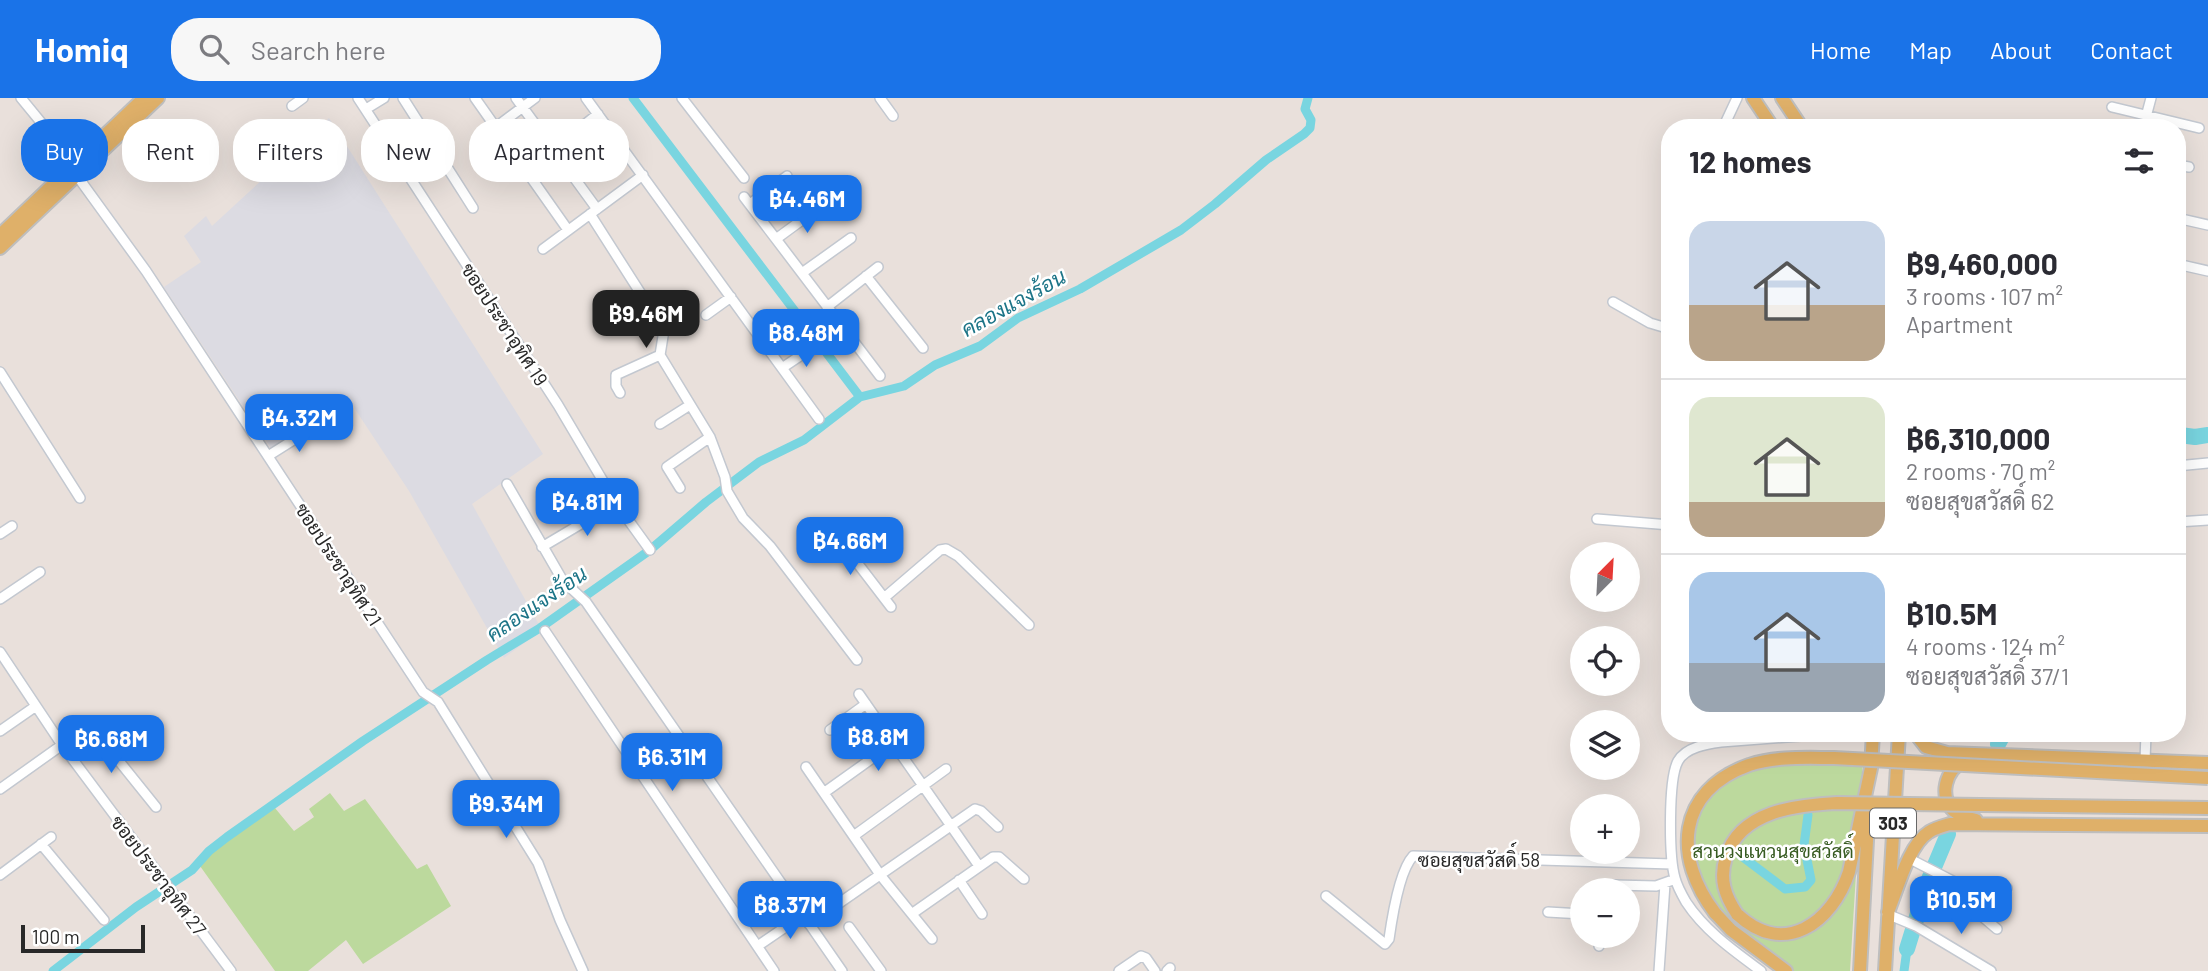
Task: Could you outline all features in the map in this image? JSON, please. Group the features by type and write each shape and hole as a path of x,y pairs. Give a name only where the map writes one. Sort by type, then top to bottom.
{"main road":[{"path":"108,136 144,98"},
{"path":"108,141 157,98"},
{"path":"1753,98 1767,119"},
{"path":"1782,98 1796,119"},
{"path":"0,235 61,182"},
{"path":"0,248 63,182"},
{"name":"303","path":"1860,971 1872,742"},
{"name":"303","path":"1885,971 1898,742"},
{"path":"1920,742 1934,751 2208,763"},
{"path":"1986,823 1951,809 1946,791 1947,778 1955,765 1962,762 2004,755"},
{"path":"1786,971 1731,930 1705,900 1691,873 1687,849 1689,824 1695,808 1717,783 1749,765 1789,758 1834,758 2208,778"},
{"path":"1871,768 1849,872 1844,888 1834,904 1812,925 1802,930 1783,934 1758,929 1747,923 1728,901 1723,887 1723,871 1729,847 1739,833 1754,821 1792,807 1837,803 2131,807 2208,808"},
{"path":"1888,913 1921,838 1950,824 2208,826"}],"street":[{"name":"ซอยประชาอุทิศ 21","path":"21,98 37,119"},
{"path":"292,106 303,98"},
{"name":"ซอยประชาอุทิศ 19","path":"358,98 558,405 616,503 650,550"},
{"path":"366,109 384,98"},
{"path":"403,98 473,208"},
{"path":"475,98 490,119"},
{"path":"516,98 532,119"},
{"path":"507,119 535,98"},
{"path":"586,98 819,419"},
{"path":"682,98 744,178"},
{"path":"880,98 893,116"},
{"path":"1727,119 1737,98"},
{"path":"2145,119 2151,98"},
{"path":"2112,107 2162,119"},
{"path":"592,119 598,114"},
{"path":"2186,125 2199,128"},
{"path":"543,249 643,175"},
{"path":"787,176 747,200 880,376"},
{"name":"ซอยประชาอุทิศ 21","path":"83,182 146,271 423,692 438,702 538,863 583,971"},
{"path":"534,182 568,230"},
{"path":"575,182 664,330 660,355 710,437 725,477 727,491 743,518 770,546 857,660"},
{"path":"776,239 821,206"},
{"path":"2186,220 2208,225"},
{"path":"802,273 851,238"},
{"path":"2186,266 2208,271"},
{"path":"827,307 878,267"},
{"path":"866,276 923,348"},
{"path":"706,315 731,297"},
{"path":"1612,302 1661,326"},
{"path":"782,368 843,327"},
{"path":"620,393 616,386 617,375 660,355"},
{"path":"0,372 80,498"},
{"path":"660,424 690,405"},
{"path":"268,456 314,427"},
{"path":"680,488 668,470 669,463 710,437"},
{"path":"2186,465 2208,463"},
{"path":"506,484 563,581 586,602 842,971"},
{"path":"542,547 616,503"},
{"path":"1597,519 1661,524"},
{"path":"2186,521 2208,520"},
{"path":"0,534 12,526"},
{"path":"832,530 891,607"},
{"path":"884,598 940,550 946,549 958,556 1029,625"},
{"path":"0,599 40,572"},
{"path":"545,632 774,971"},
{"name":"ซอยประชาอุทิศ 27","path":"0,652 4,666 231,971"},
{"path":"859,694 979,866"},
{"path":"831,730 866,704"},
{"path":"0,731 36,706"},
{"path":"0,789 90,725 156,807"},
{"path":"825,792 914,729"},
{"path":"1721,742 1704,745 1684,755 1675,769 1671,810 1672,864 1675,879 1686,901 1702,922 1761,971"},
{"path":"2145,761 2146,742"},
{"path":"806,767 881,876 932,939"},
{"path":"855,835 946,769"},
{"path":"809,924 975,809 981,811 998,827"},
{"path":"0,875 51,837"},
{"path":"41,844 104,920"},
{"path":"913,913 996,856 1024,879"},
{"name":"ซอยสุขสวัสดิ์ 58","path":"1326,896 1385,944 1389,939 1408,862 1413,856 1672,864"},
{"path":"1910,859 1980,895 1991,895 2007,888"},
{"path":"1640,885 1665,884 1675,879"},
{"path":"959,880 982,914"},
{"path":"1659,971 1665,884"},
{"path":"1980,895 1977,912 1997,929"},
{"path":"1548,912 1570,913"},
{"path":"1888,913 1912,924 1991,971"},
{"path":"761,943 803,915"},
{"path":"849,927 881,971"},
{"path":"1119,971 1140,956 1146,957 1155,971"}],"shaded area":[{"path":"347,146 361,168 361,182 370,182 543,454 472,504 542,630 504,658 409,491 349,400 272,450 164,287 201,262 184,236 206,216 212,226 260,182 347,182"}],"green space":[{"name":"สวนวงแหวนสุขสวัสดิ์","path":"1776,759 1863,760 1850,971 1785,971 1704,903 1686,823 1717,780"},
{"path":"330,793 344,811 365,799 417,869 427,864 451,906 363,964 346,940 308,971 275,971 200,866 205,857 223,841 275,808 294,831 314,817 309,809"}],"waterway":[{"path":"633,98 860,397"},
{"name":"คลองแจงร้อน","path":"53,971 136,907 192,870 209,851 227,837 363,741 540,628 650,550 706,502 759,462 804,440 860,397 904,386 935,365 980,346 1018,318 1080,289 1181,230 1266,160 1310,128 1311,120 1305,109 1308,98"},
{"name":"คลองแจงร้อน","path":"2186,436 2208,435"},
{"path":"1740,855 1785,889 1805,887 1811,880 1804,845 1808,815"},
{"name":"คลองแจงร้อน","path":"1907,949 1927,884 1948,834"},
{"name":"คลองแจงร้อน","path":"1904,971 1907,949"}]}
